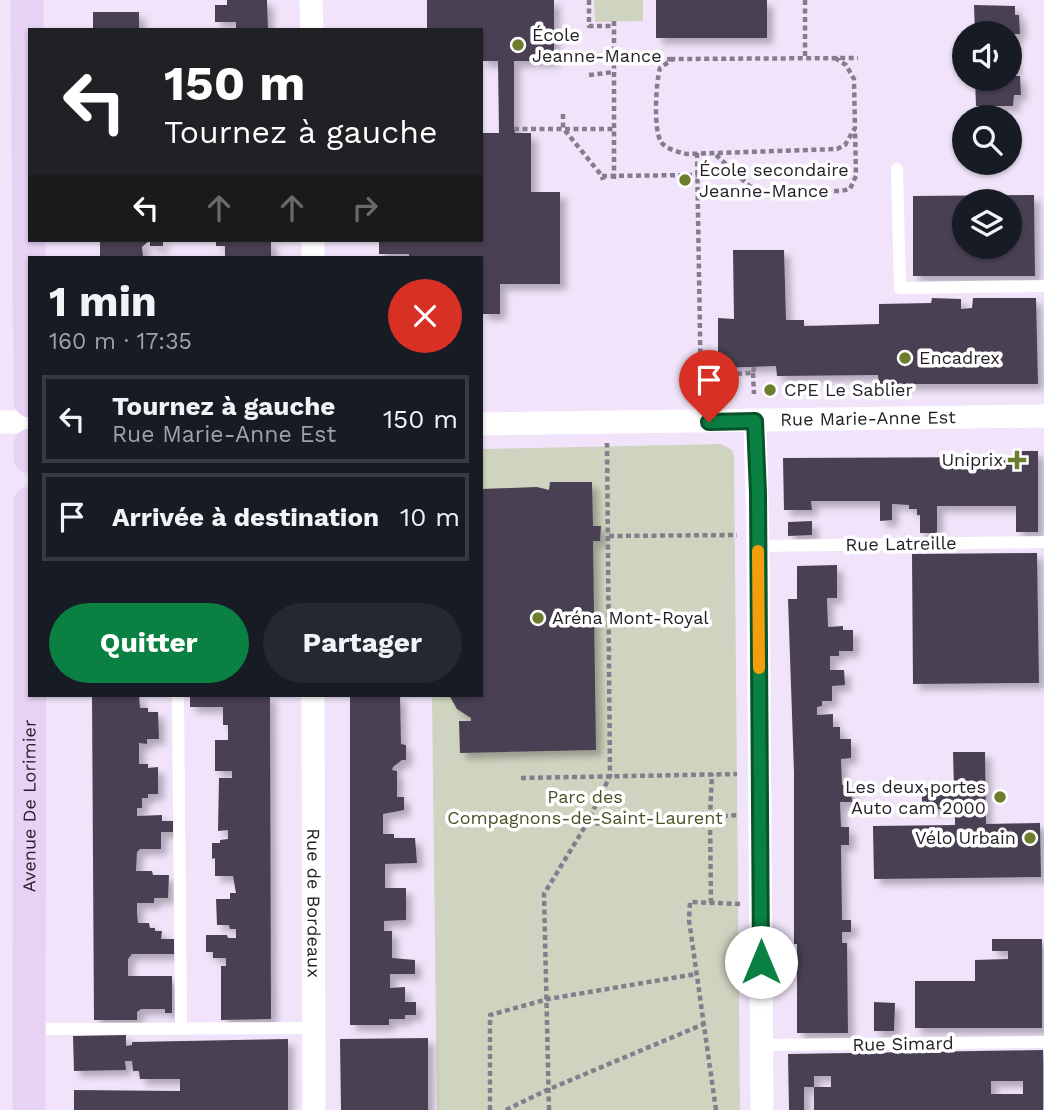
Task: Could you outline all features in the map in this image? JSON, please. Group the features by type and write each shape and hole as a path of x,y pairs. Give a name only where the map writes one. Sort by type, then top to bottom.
{"main road":[{"path":"27,0 28,134"},
{"name":"Avenue De Lorimier","path":"29,1110 30,697"}],"street":[{"path":"311,0 312,28"},
{"name":"Rue Marie-Anne Est","path":"483,424 1044,416"},
{"path":"755,421 762,1110"},
{"path":"0,422 28,422"},
{"name":"Rue de Bordeaux","path":"313,697 314,1110"}],"lane":[{"path":"897,169 900,288 1044,286"},
{"name":"Rue Latreille","path":"758,546 1044,542"},
{"path":"178,697 181,1027"},
{"path":"29,1029 314,1028"},
{"name":"Rue Simard","path":"762,1045 1044,1042"}],"path":[{"path":"589,0 589,26 614,24 614,178"},
{"path":"805,0 805,57"},
{"path":"698,193 850,189 856,176 854,79 846,65 835,58"},
{"path":"616,61 858,58"},
{"path":"673,59 660,68 657,82 658,131 661,141 668,148 687,154 837,149 845,145 855,128"},
{"path":"589,75 614,72"},
{"path":"563,114 563,128 603,178 697,175"},
{"path":"514,129 614,129"},
{"path":"697,153 701,395"},
{"path":"715,154 756,192"},
{"path":"723,395 724,374 753,370 754,394"},
{"path":"549,1110 544,894 586,825 610,776 607,443"},
{"path":"609,536 737,535"},
{"path":"711,903 712,774"},
{"path":"521,778 739,774"},
{"path":"586,825 740,815"},
{"path":"716,1110 689,920 690,902 741,905"},
{"path":"490,1110 490,1015 548,999 696,974"},
{"path":"506,1110 704,1024"}],"green space":[{"path":"594,0 643,0 643,21 595,22"},
{"name":"Parc des Compagnons-de-Saint-Laurent","path":"721,444 732,450 740,1110 437,1110 432,697 483,697 483,449"}],"building":[{"path":"227,0 267,0 268,28 236,28 236,22 215,22 215,5 227,5"},
{"path":"427,0 554,0 554,61 514,61 514,129 515,133 531,133 531,192 560,192 560,284 500,284 500,314 483,314 483,256 379,254 379,242 483,242 483,133 499,133 498,61 483,61 483,28 427,28"},
{"name":"École Jeanne-Mance","path":"656,0 767,0 767,38 656,38"},
{"path":"974,5 1015,6 1015,15 1019,15 1019,21 975,21"},
{"path":"93,12 139,12 139,28 93,28"},
{"path":"975,91 1021,91 1021,95 1014,95 1013,105 976,105"},
{"path":"1022,195 1034,195 1035,276 913,276 913,196 952,196 952,259 1022,259"},
{"path":"100,242 148,242 142,247 143,256 100,256"},
{"path":"150,242 163,242 163,246 150,246"},
{"path":"216,242 271,242 271,256 225,256 225,246 216,246"},
{"path":"733,250 784,250 786,320 804,320 804,326 879,324 879,304 931,303 932,298 961,299 961,309 972,308 973,298 1036,298 1038,384 879,384 878,375 777,376 776,366 718,368 718,318 734,319"},
{"path":"1015,451 1038,451 1038,532 1016,532 1016,506 937,506 937,533 920,533 920,515 917,515 917,509 909,509 909,505 892,504 892,520 880,521 880,501 811,501 812,510 784,510 783,458 1015,457"},
{"name":"Aréna Mont-Royal","path":"550,482 592,482 593,526 601,526 600,541 593,541 596,750 460,753 459,721 471,721 471,718 457,709 450,697 483,697 483,489 537,487 549,490"},
{"path":"812,521 812,535 788,536 788,522"},
{"path":"1037,553 1039,683 913,684 912,554"},
{"path":"837,565 837,598 827,598 828,627 843,626 843,630 853,630 853,651 839,651 839,656 830,656 830,670 844,670 845,685 832,686 832,701 822,701 822,706 817,707 817,715 833,714 833,727 840,727 840,739 851,739 851,758 841,759 842,785 851,785 852,802 840,802 841,827 849,827 849,845 841,845 842,920 851,920 851,932 842,932 842,943 847,943 848,1033 797,1033 794,772 788,599 797,599 797,566"},
{"path":"92,697 139,697 140,708 148,708 148,712 158,712 159,739 147,739 147,744 139,743 139,764 148,764 148,768 158,767 158,794 148,794 148,798 142,798 142,808 137,808 137,816 162,815 162,821 173,821 173,832 161,832 161,849 140,849 137,852 136,871 169,875 168,898 154,898 154,903 137,903 138,923 149,923 150,928 162,931 161,939 174,939 174,954 132,954 128,959 128,976 172,976 172,1013 165,1013 165,1009 141,1009 137,1012 137,1020 94,1020"},
{"path":"190,697 270,697 271,1019 221,1020 221,966 226,966 226,958 213,958 213,952 206,952 206,935 236,938 236,929 230,929 229,925 217,925 216,899 230,899 230,893 236,893 233,876 215,876 215,858 212,859 212,843 228,839 228,830 218,831 219,778 232,778 232,771 215,771 215,740 228,740 228,725 223,725 223,707 190,707"},
{"path":"350,697 400,697 401,744 406,745 406,760 402,760 392,770 397,771 397,797 404,797 404,810 383,814 383,834 394,834 394,838 415,838 417,863 385,864 385,888 406,888 406,920 384,921 384,931 392,931 392,958 415,960 415,974 390,974 390,988 405,987 405,1002 416,1002 416,1015 405,1015 405,1019 389,1019 389,1025 350,1025"},
{"path":"953,752 985,752 986,824 1040,823 1041,877 874,879 873,826 955,825 955,809 922,809 922,788 954,788"},
{"path":"992,939 1042,939 1042,1028 915,1028 915,981 975,981 975,960 1008,959 1008,951 992,951"},
{"path":"874,1002 895,1003 894,1031 874,1031"},
{"path":"126,1035 126,1046 132,1045 132,1042 288,1039 288,1110 74,1110 74,1090 180,1091 180,1079 140,1079 139,1071 133,1071 132,1061 125,1061 126,1070 74,1071 73,1036"},
{"path":"428,1038 428,1110 341,1110 340,1039"},
{"path":"1043,1050 1043,1110 814,1110 814,1087 804,1087 804,1110 789,1110 788,1054","holes":["814,1076 831,1076 831,1087 814,1087","991,1081 1023,1081 1023,1094 991,1094"]}],"slow traffic":[{"path":"758,551 759,668"}],"place":[{"name":"École Jeanne-Mance","path":"518,45"},
{"name":"École secondaire Jeanne-Mance","path":"685,180"},
{"name":"Encadrex","path":"905,358"},
{"name":"CPE Le Sablier","path":"770,390"},
{"name":"Uniprix","path":"1017,460"},
{"name":"Aréna Mont-Royal","path":"538,618"},
{"name":"Les deux portes Auto cam 2000","path":"1000,797"},
{"name":"Vélo Urbain","path":"1030,838"}],"route":[{"path":"709,422 755,421 757,441 761,962"}]}
